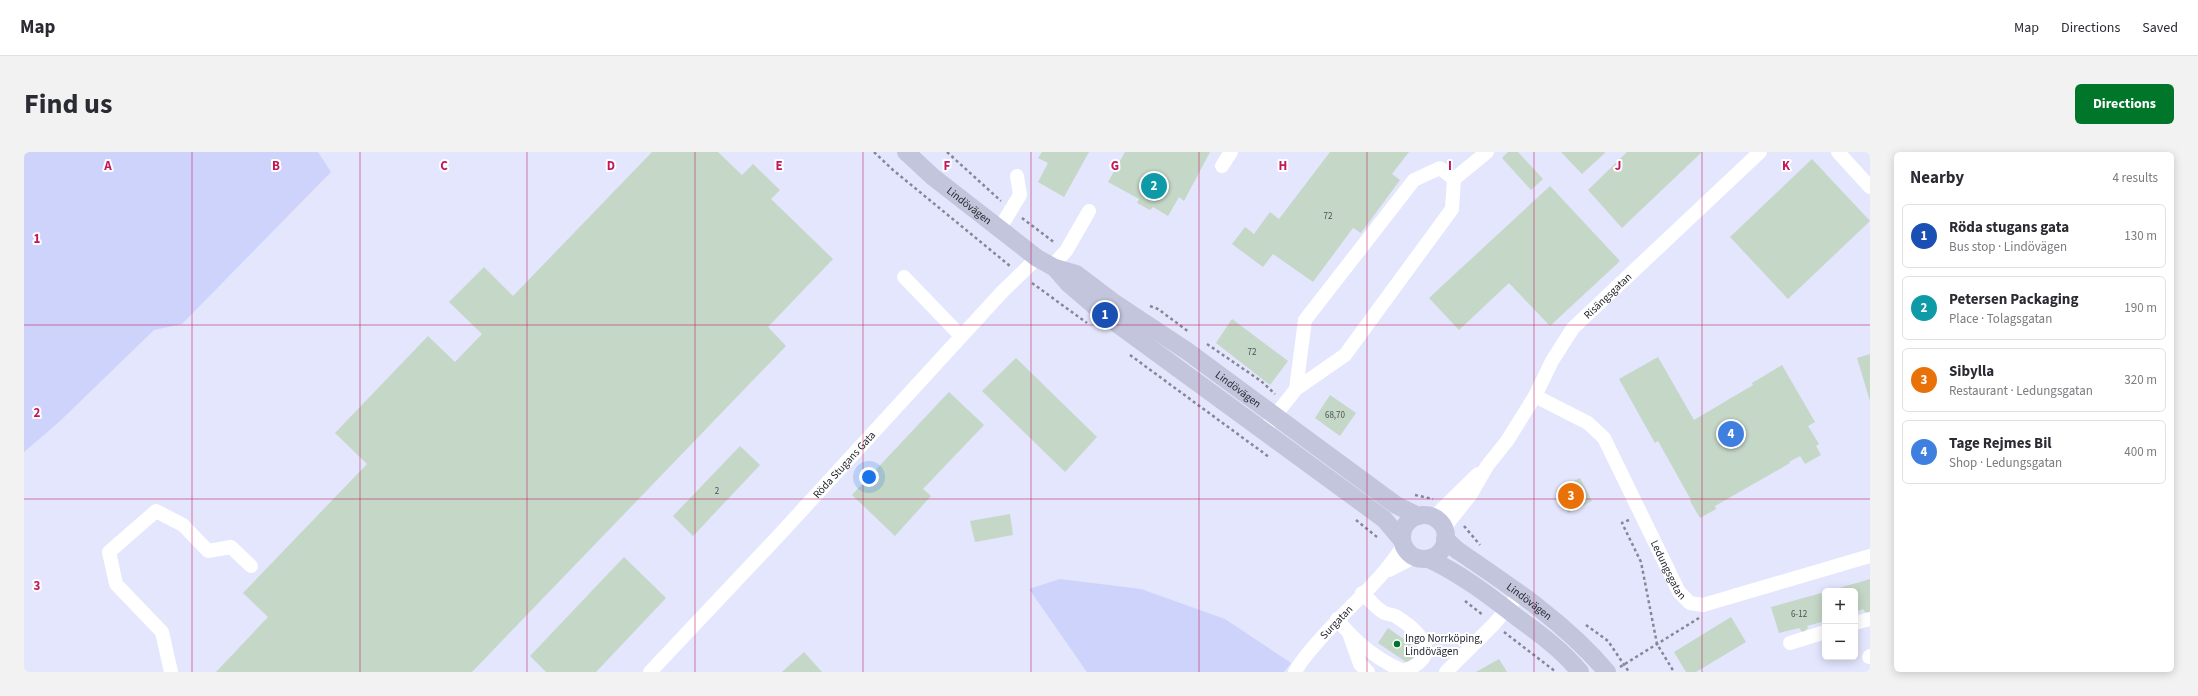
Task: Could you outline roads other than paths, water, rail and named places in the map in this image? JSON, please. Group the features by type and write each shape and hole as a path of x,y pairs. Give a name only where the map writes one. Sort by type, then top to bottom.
{"main road":[{"name":"Lindövägen","path":"906,152 933,177 1048,264 1105,315 1384,519 1412,550 1459,575 1508,610 1572,661 1580,672"},
{"name":"Lindövägen","path":"1048,264 1076,274 1113,302 1187,351 1396,505 1435,525 1458,550 1576,639 1613,670"},
{"path":"1406,524 1435,525 1442,550 1412,550 1406,524"}],"street":[{"path":"1222,166 1231,152"},
{"path":"1263,431 1296,389 1345,355 1452,209 1454,179 1487,152"},
{"name":"Risängsgatan","path":"1435,525 1471,494 1487,466 1507,441 1535,396 1552,361 1572,328 1760,152"},
{"path":"1838,152 1870,187"},
{"path":"1296,389 1305,320 1414,180 1440,168 1454,179"},
{"path":"1000,228 1010,209 1020,195 1017,176"},
{"name":"Röda Stugans Gata","path":"650,672 782,532 961,336 1069,246 1089,211"},
{"path":"904,277 961,336"},
{"name":"Ledungsgatan","path":"1535,396 1588,423 1604,438 1640,515 1679,592 1690,603 1703,605 1870,556"},
{"path":"172,672 162,632 116,584 109,552 156,511 182,525 208,551 232,547 251,566"},
{"name":"Surgatan","path":"1295,672 1301,661 1337,619 1362,593 1412,550"},
{"path":"1337,619 1350,636 1389,665 1404,671 1415,667 1425,655 1426,645 1421,635 1396,616 1384,614 1362,593"},
{"path":"1446,672 1508,610 1519,595"},
{"path":"1858,622 1870,619"},
{"path":"1790,643 1822,633"},
{"path":"1350,636 1360,664 1368,672"}],"place":[{"name":"Petersen Packaging","path":"1154,186"},
{"name":"Röda stugans gata","path":"1105,315"},
{"name":"Tage Rejmes Bil","path":"1731,434"},
{"name":"Sibylla","path":"1571,496"},
{"name":"Ingo Norrköping, Lindövägen","path":"1397,644"}]}
